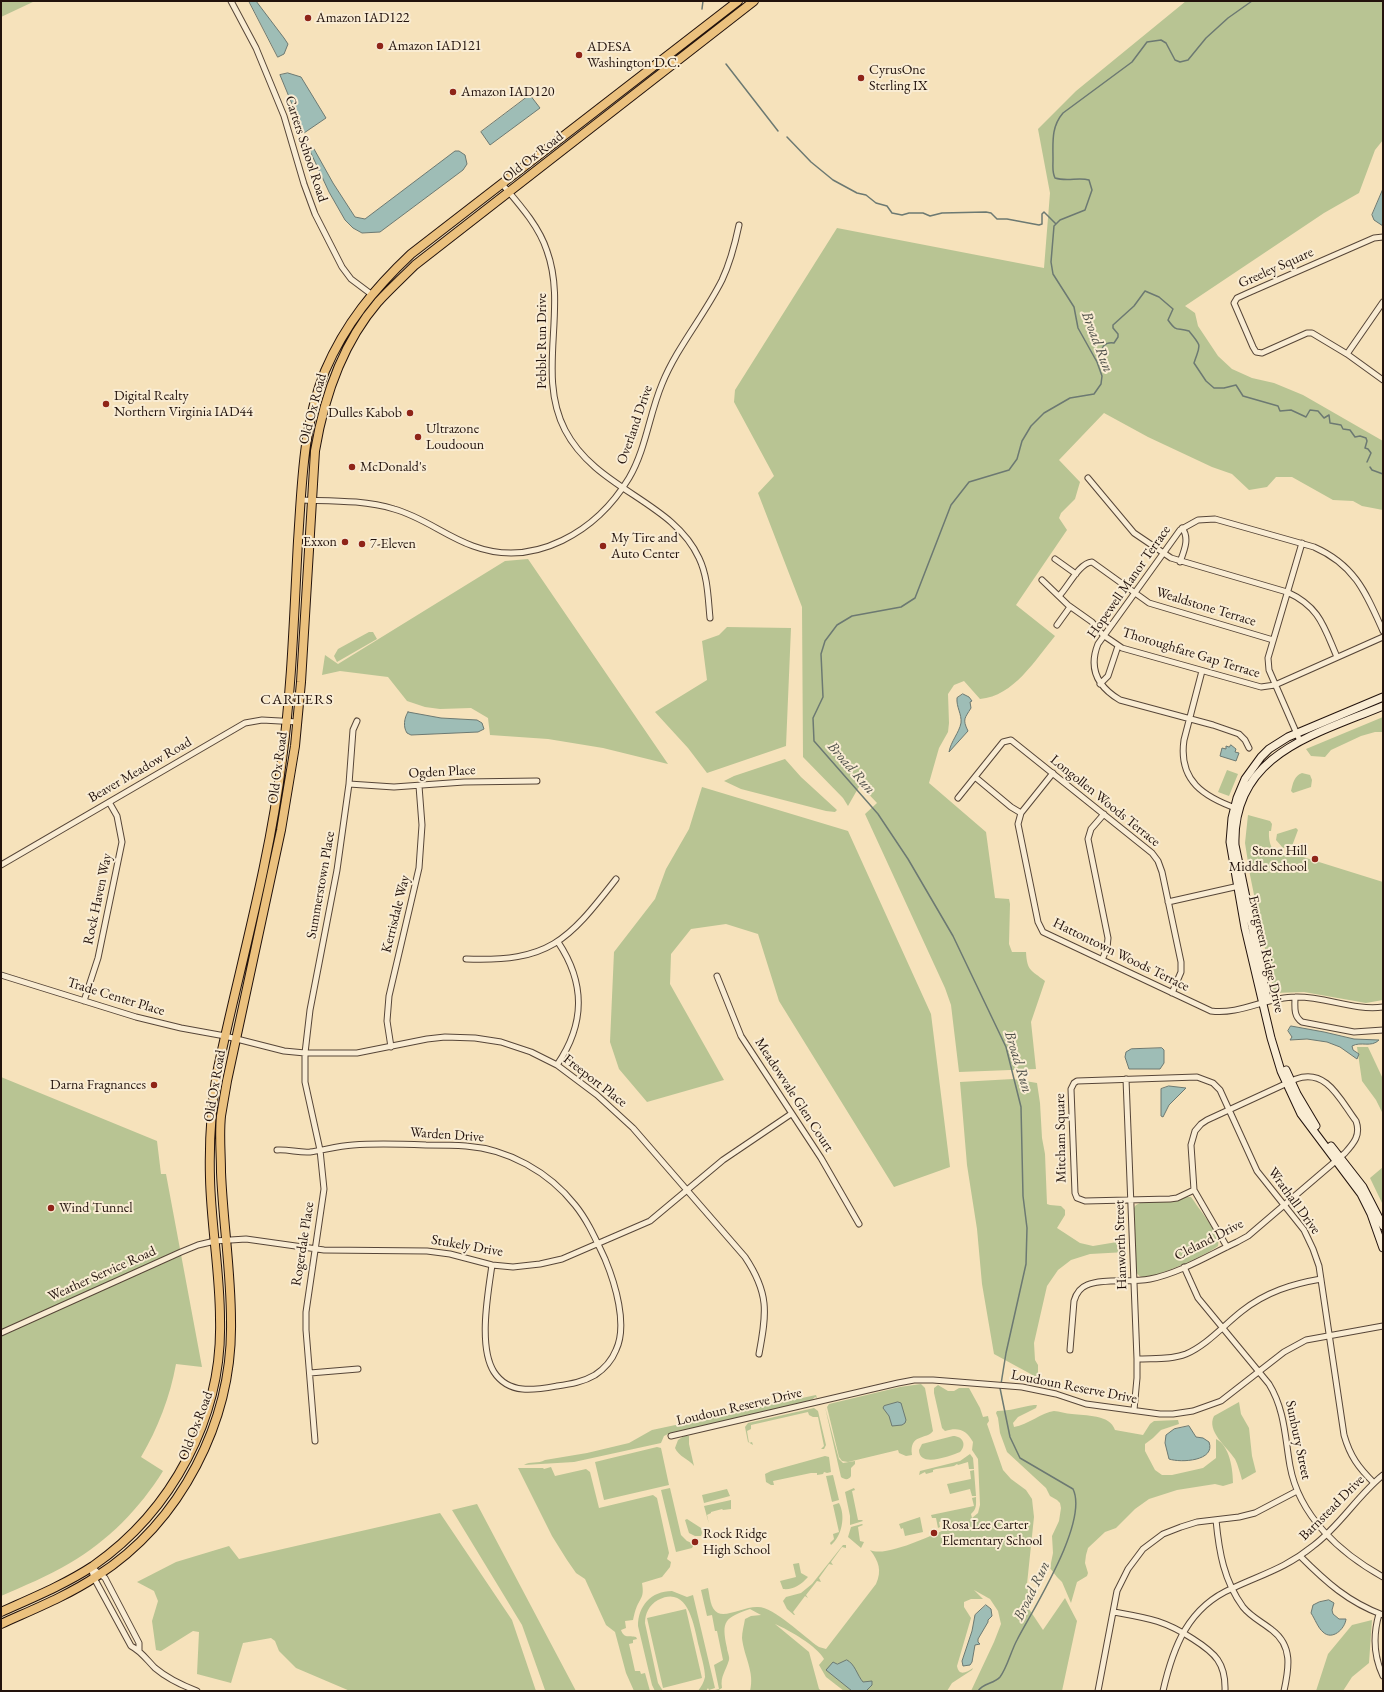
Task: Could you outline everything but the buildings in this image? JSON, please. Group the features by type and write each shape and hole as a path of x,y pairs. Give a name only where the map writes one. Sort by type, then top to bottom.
{"main road":[{"name":"Old Ox Road","path":"1,1612 62,1584 91,1567 121,1544 153,1511 179,1474 202,1424 215,1380 219,1349 220,1319 210,1180 211,1108 225,1036 268,846 282,764 287,722 304,455 308,430 324,373 340,341 371,294 411,254 738,1"},
{"name":"Old Ox Road","path":"1,1624 56,1599 98,1576 138,1543 172,1505 200,1458 218,1414 226,1383 231,1336 220,1146 221,1117 227,1081 288,800 298,722 315,450 324,408 344,354 378,303 410,270 754,1"}],"street":[{"name":"Carters School Road","path":"231,1 256,48 284,116 304,184 315,214 342,267 351,279 371,294"},
{"name":"Pebble Run Drive","path":"502,184 539,232 552,268 554,292 552,384 555,402 571,441 591,465 665,517 682,531 700,559 705,575 710,618"},
{"name":"Overland Drive","path":"301,500 385,506 414,516 450,536 476,547 496,551 513,552 541,548 558,543 574,535 598,518 629,478 641,454 657,396 668,371 722,279 734,247 739,225"},
{"name":"Greeley Square","path":"1383,237 1374,238 1248,293 1234,301 1234,305 1252,347 1256,352 1262,353 1312,332 1347,354 1383,380"},
{"path":"1347,354 1383,302"},
{"path":"1088,478 1128,527 1163,554 1180,562 1287,592 1300,598 1315,611 1337,657"},
{"name":"Hopewell Manor Terrace","path":"1100,684 1095,673 1094,662 1095,651 1103,635 1182,528 1198,520 1215,519 1302,543 1328,553 1350,570 1364,590 1383,631"},
{"path":"1180,562 1186,540 1186,534 1182,528"},
{"path":"1300,741 1269,670 1268,658 1302,543"},
{"path":"1055,559 1076,574 1059,596"},
{"name":"Wealdstone Terrace","path":"1076,574 1085,564 1092,562 1149,603 1273,640"},
{"name":"Thoroughfare Gap Terrace","path":"1042,580 1070,607 1092,622 1103,635 1118,646 1261,687 1275,684 1383,637"},
{"path":"1056,625 1070,607"},
{"path":"1118,646 1108,676 1100,684 1108,693 1120,700 1213,725 1238,734 1245,740 1249,748"},
{"path":"1202,671 1182,749 1185,765 1194,783 1209,797 1220,803 1236,808"},
{"name":"Evergreen Ridge Drive","path":"1383,697 1297,733 1279,742 1261,757 1245,779 1236,808 1235,827 1235,845 1240,886 1266,1003 1288,1083 1314,1124 1362,1187 1383,1226"},
{"name":"Evergreen Ridge Drive","path":"1236,808 1243,794 1260,770 1282,751 1300,741 1383,706"},
{"name":"Beaver Meadow Road","path":"1,865 245,723 258,720 298,722"},
{"name":"Summerstown Place","path":"305,1053 310,1010 337,870 349,784 353,730 357,721"},
{"name":"Longollen Woods Terrace","path":"958,798 1003,742 1008,740 1014,742 1152,853 1161,868 1182,965 1179,977 1172,993"},
{"path":"975,777 1011,807 1021,813 1053,773"},
{"name":"Ogden Place","path":"349,784 394,787 464,782 537,781"},
{"name":"Kerrisdale Way","path":"390,1047 387,1021 390,987 419,868 422,825 419,786"},
{"name":"Rock Haven Way","path":"84,1000 98,958 122,842 117,816 109,802"},
{"name":"Hattontown Woods Terrace","path":"1021,813 1018,819 1018,832 1040,928 1047,934 1203,1008 1216,1011 1228,1011 1295,997 1308,997 1359,1008 1383,1007"},
{"path":"1102,960 1107,948 1108,938 1088,839 1091,830 1104,814"},
{"path":"466,959 487,960 510,958 538,952 558,942 586,917 616,879"},
{"path":"1168,902 1240,886"},
{"path":"557,1066 568,1048 574,1034 579,1013 578,989 571,965 558,942"},
{"name":"Trade Center Place","path":"1,975 136,1017 181,1028 225,1036"},
{"name":"Meadowvale Glen Court","path":"717,976 741,1036 821,1158 859,1224"},
{"path":"1295,997 1296,1014 1298,1019 1302,1022 1354,1032 1383,1030"},
{"name":"Freeport Place","path":"225,1036 236,1040 305,1053 357,1053 427,1039 451,1037 475,1038 513,1046 532,1052 557,1066 575,1078 633,1128 745,1257 755,1272 765,1302 765,1317 759,1354"},
{"name":"Rogerdale Place","path":"305,1053 305,1082 320,1150 324,1189 314,1249 306,1312 315,1441"},
{"name":"Cleland Drive","path":"1070,1350 1074,1301 1080,1290 1093,1283 1134,1282 1163,1276 1248,1236 1339,1158 1354,1143 1358,1128 1356,1121 1327,1082 1318,1077 1308,1076 1288,1083 1230,1109 1201,1124 1195,1131 1191,1145 1194,1190"},
{"name":"Mitcham Square","path":"1194,1190 1177,1198 1081,1201 1077,1198 1075,1193 1071,1089 1077,1081 1197,1077 1206,1079 1213,1083 1220,1090 1230,1109"},
{"name":"Hanworth Street","path":"1126,1079 1138,1378 1134,1410"},
{"name":"Wrathall Drive","path":"1230,1109 1257,1171 1284,1204 1310,1240 1317,1258 1347,1443 1354,1461 1374,1483"},
{"name":"Stukely Drive","path":"215,1241 257,1239 314,1249 426,1251 450,1254 492,1265 513,1266 540,1264 562,1260 650,1221 741,1147 791,1114"},
{"name":"Warden Drive","path":"277,1150 284,1149 302,1152 368,1144 467,1146 504,1154 534,1168 560,1189 578,1209 598,1244 607,1264 618,1302 621,1319 621,1333 617,1349 608,1363 597,1374 577,1383 530,1390 515,1388 504,1383 495,1374 488,1355 486,1306 492,1265"},
{"name":"Evergreen Ridge Drive","path":"1339,1158 1367,1204 1383,1248"},
{"path":"1194,1190 1227,1247"},
{"name":"Weather Service Road","path":"1,1333 181,1252 198,1245 215,1241"},
{"name":"Sunbury Street","path":"1184,1267 1198,1298 1221,1328 1259,1372 1277,1397 1282,1412 1290,1467 1296,1491 1305,1508 1327,1534 1355,1559 1383,1577"},
{"path":"1137,1359 1163,1358 1184,1355 1202,1345 1246,1307 1268,1294 1297,1283 1321,1279"},
{"name":"Loudoun Reserve Drive","path":"671,1436 898,1382 924,1379 1022,1387 1051,1393 1086,1404 1160,1414 1193,1411 1221,1401 1284,1352 1306,1340 1383,1326"},
{"path":"310,1373 358,1369"},
{"name":"Barnstead Drive","path":"1163,1691 1170,1663 1182,1632 1203,1608 1232,1588 1271,1573 1300,1556 1327,1534 1383,1475"},
{"path":"1098,1691 1117,1591 1128,1569 1143,1550 1163,1534 1197,1522 1239,1517 1255,1513 1296,1491"},
{"path":"1216,1520 1219,1553 1232,1588 1249,1613 1271,1629 1284,1643 1289,1660 1289,1668 1284,1691"},
{"path":"1300,1556 1323,1579 1356,1604 1381,1615 1377,1629 1375,1652 1377,1663 1383,1676"},
{"path":"91,1567 98,1576 131,1646 139,1650 154,1667 168,1678 197,1691"},
{"path":"98,1576 105,1578 139,1643 139,1650"},
{"path":"1114,1612 1161,1622 1182,1632 1207,1649 1218,1660 1224,1676 1225,1691"}],"green space":[{"path":"1,1 35,1 1,17"},
{"path":"1186,1 1383,1 1383,140 1375,150 1359,193 1324,213 1185,306 1195,313 1198,326 1218,356 1232,369 1252,378 1274,383 1303,395 1383,441 1383,510 1362,506 1353,501 1333,500 1292,477 1276,477 1267,487 1249,490 1232,474 1212,467 1148,437 1104,413 1059,460 1080,482 1075,499 1061,513 1059,518 1067,530 1016,605 1055,636 1023,675 1003,691 980,699 964,681 954,685 948,694 948,732 939,748 929,783 986,832 995,898 1009,899 1009,944 1012,952 1026,952 1029,967 1045,981 1031,1022 1036,1069 959,1072 951,1005 945,988 865,814 877,803 860,785 848,806 843,798 803,757 802,607 758,493 774,476 734,402 735,390 837,228 1044,268 1050,193 1038,129 1076,91"},
{"path":"528,559 668,764 603,748 548,739 490,735 488,718 471,708 440,709 425,707 407,701 388,677 340,671 322,675 325,655 338,664 505,561"},
{"path":"727,627 791,628 786,746 707,773 688,748 655,712 707,680 702,641 719,635"},
{"path":"369,632 373,632 377,639 337,662 334,656 338,649"},
{"path":"1383,717 1383,732 1375,732 1361,736 1331,750 1325,757 1311,756 1306,749"},
{"path":"785,759 801,777 837,810 835,812 741,789 724,781 734,776"},
{"path":"1227,770 1238,774 1229,796 1218,792"},
{"path":"1302,773 1310,775 1312,780 1311,787 1293,793 1291,791 1294,780"},
{"path":"702,787 848,831 931,1014 950,1167 894,1187 779,1001 758,934 726,924 691,929 671,954 670,984 724,1080 647,1102 619,1069 610,1042 614,952 655,899 666,869 689,829"},
{"path":"1248,815 1270,821 1272,824 1271,831 1269,831 1270,843 1275,852 1279,854 1283,855 1295,852 1303,857 1383,882 1383,1000 1366,1003 1304,992 1274,993 1245,843"},
{"path":"1296,828 1298,830 1292,846 1283,848 1276,840 1277,834"},
{"path":"1357,1047 1368,1047 1383,1079 1383,1114 1376,1100 1362,1081"},
{"path":"1,1077 157,1141 161,1174 166,1174 202,1367 176,1364 163,1412 141,1457 163,1471 133,1511 110,1534 84,1554 36,1581 1,1596"},
{"path":"1013,1079 1037,1083 1045,1154 1047,1204 1061,1206 1065,1210 1065,1215 1057,1228 1080,1243 1093,1246 1117,1242 1121,1243 1126,1252 1090,1254 1071,1260 1058,1270 1047,1286 1034,1343 1035,1360 1038,1365 1038,1378 994,1354 982,1284 977,1229 967,1165 960,1082"},
{"path":"1383,1167 1383,1205 1370,1178"},
{"path":"1191,1197 1214,1230 1217,1236 1218,1246 1203,1255 1159,1274 1143,1277 1138,1275 1136,1272 1134,1208 1142,1202 1174,1201"},
{"path":"921,1384 925,1388 933,1431 930,1434 919,1438 913,1443 912,1455 906,1456 899,1453 898,1450 848,1462 842,1461 839,1457 827,1407 829,1404 900,1387"},
{"path":"938,1385 948,1391 954,1391 959,1388 969,1388 980,1408 983,1417 988,1416 989,1421 987,1424 1003,1470 1011,1479 1026,1490 1032,1499 1034,1517 1027,1584 1031,1597 1029,1609 1043,1630 1065,1598 1077,1621 1062,1691 971,1691 1001,1624 998,1611 990,1599 974,1590 983,1599 971,1599 964,1602 964,1607 971,1618 957,1666 961,1673 973,1668 952,1683 947,1691 844,1691 826,1677 819,1665 824,1659 815,1649 795,1634 775,1624 809,1652 819,1689 822,1691 750,1691 751,1677 749,1664 743,1645 742,1633 745,1619 751,1616 761,1615 750,1609 735,1615 727,1621 725,1626 725,1639 729,1660 723,1677 722,1688 717,1691 711,1691 719,1689 714,1665 723,1660 712,1615 707,1616 701,1590 708,1588 713,1609 718,1613 727,1614 753,1607 765,1608 780,1617 819,1647 826,1649 876,1584 879,1575 879,1566 876,1558 870,1550 877,1552 898,1548 951,1527 949,1523 946,1524 944,1520 939,1522 940,1527 938,1528 936,1518 932,1518 931,1515 974,1506 972,1498 976,1497 975,1508 971,1514 972,1518 978,1513 980,1505 978,1459 972,1450 973,1442 962,1430 954,1429 945,1431 942,1428 934,1393 934,1388"},
{"path":"816,1395 817,1398 815,1397 812,1400 668,1434 664,1436 661,1443 574,1462 524,1465 629,1443 652,1430"},
{"path":"1239,1402 1241,1414 1249,1428 1252,1456 1256,1472 1242,1480 1235,1459 1218,1439 1212,1422 1214,1416"},
{"path":"1037,1405 1036,1408 1018,1417 1013,1423 1014,1427 1054,1411 1103,1418 1112,1425 1115,1430 1143,1435 1150,1424 1154,1421 1178,1420 1179,1424 1161,1430 1145,1444 1145,1451 1155,1470 1162,1475 1172,1475 1203,1468 1216,1458 1216,1439 1221,1442 1228,1453 1233,1483 1223,1486 1215,1484 1177,1490 1149,1499 1135,1509 1116,1528 1105,1532 1088,1548 1085,1563 1088,1573 1087,1576 1077,1582 1071,1603 1062,1582 1050,1568 1053,1553 1052,1536 1059,1521 1061,1508 1060,1503 1050,1496 1046,1488 1007,1452 1000,1433 996,1413 997,1411 1011,1410"},
{"path":"825,1407 839,1459 843,1463 855,1461 855,1464 851,1468 851,1476 848,1479 841,1477"},
{"path":"814,1408 818,1411 826,1445 824,1449 821,1449 824,1446 818,1417 809,1415 808,1412 751,1425 751,1429 747,1431 749,1443 745,1427 748,1423"},
{"path":"684,1436 689,1436 689,1444 694,1466 675,1448 678,1440"},
{"path":"956,1436 963,1441 963,1447 960,1452 943,1458 929,1460 920,1455 919,1450 922,1444"},
{"path":"657,1447 661,1448 669,1485 604,1500 595,1462"},
{"path":"970,1454 973,1458 974,1469 969,1469 968,1462 936,1469 933,1470 933,1472 926,1474 925,1472 919,1475 920,1471 960,1461"},
{"path":"825,1456 829,1457 831,1472 824,1472 823,1474 817,1475 817,1473 811,1473 773,1481 774,1485 766,1482 765,1474 771,1471"},
{"path":"551,1467 555,1476 586,1469 590,1472 599,1508 653,1495 657,1498 669,1553 667,1559 671,1562 670,1567 662,1577 642,1583 642,1596 636,1608 633,1620 625,1621 626,1628 621,1630 625,1636 636,1637 637,1639 633,1640 633,1643 629,1644 635,1671 640,1671 641,1674 645,1673 650,1691 634,1691 626,1673 615,1632 606,1625 585,1579 576,1573 552,1536 518,1468 544,1469"},
{"path":"974,1470 976,1496 972,1496 970,1489 950,1494 947,1484 971,1479 970,1471"},
{"path":"833,1475 839,1500 832,1502 826,1476"},
{"path":"670,1488 681,1535 687,1541 694,1544 692,1548 676,1552 661,1490"},
{"path":"854,1488 855,1490 852,1491 858,1520 863,1521 850,1525 850,1516 845,1492"},
{"path":"727,1489 730,1496 704,1503 702,1495"},
{"path":"731,1500 731,1509 722,1509 711,1512 707,1515 709,1524 704,1506"},
{"path":"839,1503 842,1514 842,1526 838,1536 831,1545 830,1543 834,1539 833,1534 839,1532 833,1505"},
{"path":"477,1504 576,1691 545,1690 522,1625 452,1510"},
{"path":"440,1513 512,1620 536,1691 350,1691 296,1668 279,1651 275,1641 271,1638 243,1643 231,1683 197,1674 199,1632 193,1631 161,1651 156,1650 152,1621 158,1601 154,1591 137,1582 176,1562 229,1546 239,1559"},
{"path":"920,1517 923,1532 905,1536 903,1528 901,1529 899,1524"},
{"path":"687,1519 701,1528 701,1536 695,1536 689,1533 685,1520"},
{"path":"863,1525 858,1527 860,1541 864,1542 861,1548 848,1537 851,1527"},
{"path":"843,1545 846,1545 846,1548 842,1547 831,1562 833,1565 829,1564 819,1578 821,1582 817,1581 806,1595 808,1598 805,1596 793,1612 794,1615 787,1609 783,1601 786,1597 801,1593 812,1584"},
{"path":"799,1563 801,1573 808,1577 797,1586 790,1589 783,1589 780,1581 796,1577 793,1564"},
{"path":"672,1591 687,1597 693,1595 715,1688 709,1690 708,1688 706,1691 698,1691 704,1681 705,1673 692,1619 683,1603 677,1598 668,1597 655,1602 648,1610 646,1616 645,1623 658,1683 663,1691 655,1691 652,1685 638,1626 640,1612 647,1601 652,1597"},
{"path":"686,1609 702,1678 663,1688 647,1618"},
{"path":"1372,1620 1369,1663 1352,1677 1343,1691 1316,1691 1328,1654 1352,1625"}],"water":[{"path":"249,1 256,1 288,44 284,54 278,57"},
{"path":"288,73 301,77 326,118 304,133 280,75"},
{"path":"530,95 540,108 490,145 481,132"},
{"path":"314,149 333,183 355,217 365,219 455,151 459,151 465,155 467,164 463,170 380,232 362,233 353,228 345,220 329,192 310,151"},
{"path":"1383,189 1383,226 1374,220 1372,215"},
{"path":"963,694 969,697 972,701 970,702 971,708 965,719 965,724 968,731 949,752 951,744 959,730 961,723 957,698"},
{"path":"408,712 441,718 477,720 482,723 484,729 478,732 411,735 407,733 405,725"},
{"path":"1231,745 1236,749 1235,752 1239,753 1236,761 1220,756 1222,748 1226,749 1226,746 1229,747"},
{"path":"1291,1026 1354,1039 1379,1040 1373,1044 1359,1044 1352,1046 1353,1050 1359,1054 1357,1059 1340,1047 1327,1042 1307,1039 1290,1040 1292,1037 1288,1031"},
{"path":"1162,1048 1164,1050 1164,1063 1160,1069 1129,1069 1125,1057 1126,1052 1131,1049"},
{"path":"1169,1086 1186,1088 1169,1105 1163,1117 1161,1116 1161,1089"},
{"path":"898,1402 901,1403 906,1420 902,1425 892,1426 889,1416 883,1408 884,1406"},
{"path":"1189,1426 1196,1437 1203,1438 1209,1442 1210,1448 1207,1453 1203,1457 1196,1459 1181,1461 1169,1459 1165,1443 1166,1435 1174,1429"},
{"path":"1329,1600 1334,1603 1332,1610 1333,1614 1339,1619 1346,1619 1343,1627 1338,1633 1330,1635 1321,1630 1311,1613 1313,1605"},
{"path":"986,1605 991,1609 992,1616 988,1620 978,1639 980,1644 975,1645 972,1662 970,1665 963,1666 962,1661 972,1631 975,1615"},
{"path":"847,1660 852,1664 863,1682 872,1681 872,1685 866,1691 852,1691 826,1670 833,1662 837,1664"}],"waterway":[{"path":"702,9 703,1"},
{"name":"Broad Run","path":"1001,1384 1006,1353 1026,1264 1027,1228 1023,1196 1021,1107 1006,1047 953,936 908,859 878,814 814,741 813,718 823,697 821,654 825,641 837,625 852,616 901,607 915,598 951,505 969,482 1009,470 1017,459 1022,441 1031,426 1044,413 1070,398 1094,394 1101,384 1102,376 1097,362 1078,328 1074,307 1053,274 1051,262 1054,226 1060,220 1085,210 1092,190 1089,180 1064,180 1055,178 1053,174 1053,141 1056,124 1059,118 1063,113 1132,62 1147,42 1161,40 1166,43 1175,60 1180,62 1188,60 1206,38 1228,18 1252,1"},
{"path":"726,64 778,131"},
{"path":"787,137 811,162 833,180 857,193 866,195 876,203 887,206 892,213 902,215 909,213 923,213 930,216 942,213 986,212 991,213 997,219 1007,219 1039,225 1042,224 1042,214 1044,212 1056,224"},
{"path":"1097,361 1104,345 1114,343 1118,337 1113,325 1134,306 1145,291 1159,297 1173,309 1168,320 1175,328 1189,331 1197,340 1199,349 1194,363 1206,381 1214,388 1224,388 1236,385 1243,396 1278,406 1280,411 1291,410 1306,417 1310,410 1318,411 1324,418 1329,415 1330,423 1341,425 1343,429 1350,430 1355,437 1360,436 1366,438 1367,441 1365,448 1371,453 1367,462"},
{"path":"1370,467 1372,470 1383,474"},
{"name":"Broad Run","path":"978,1691 983,1686 998,1679 1005,1669 1015,1644 1046,1587 1067,1543 1076,1504 1073,1489 1020,1458 1010,1437 1000,1388"}],"place":[{"name":"Amazon IAD122","path":"308,18"},
{"name":"Amazon IAD121","path":"380,46"},
{"name":"ADESA Washington D.C.","path":"579,55"},
{"name":"CyrusOne Sterling IX","path":"861,78"},
{"name":"Amazon IAD120","path":"453,92"},
{"name":"Digital Realty Northern Virginia IAD44","path":"106,404"},
{"name":"Dulles Kabob","path":"410,413"},
{"name":"Ultrazone Loudooun","path":"418,437"},
{"name":"McDonald's","path":"352,467"},
{"name":"Exxon","path":"345,542"},
{"name":"7-Eleven","path":"362,544"},
{"name":"My Tire and Auto Center","path":"603,546"},
{"name":"Stone Hill Middle School","path":"1315,859"},
{"name":"Darna Fragnances","path":"154,1085"},
{"name":"Wind Tunnel","path":"51,1208"},
{"name":"Rosa Lee Carter Elementary School","path":"934,1533"},
{"name":"Rock Ridge High School","path":"695,1542"}],"district":[{"name":"CARTERS","path":"297,700"}]}
